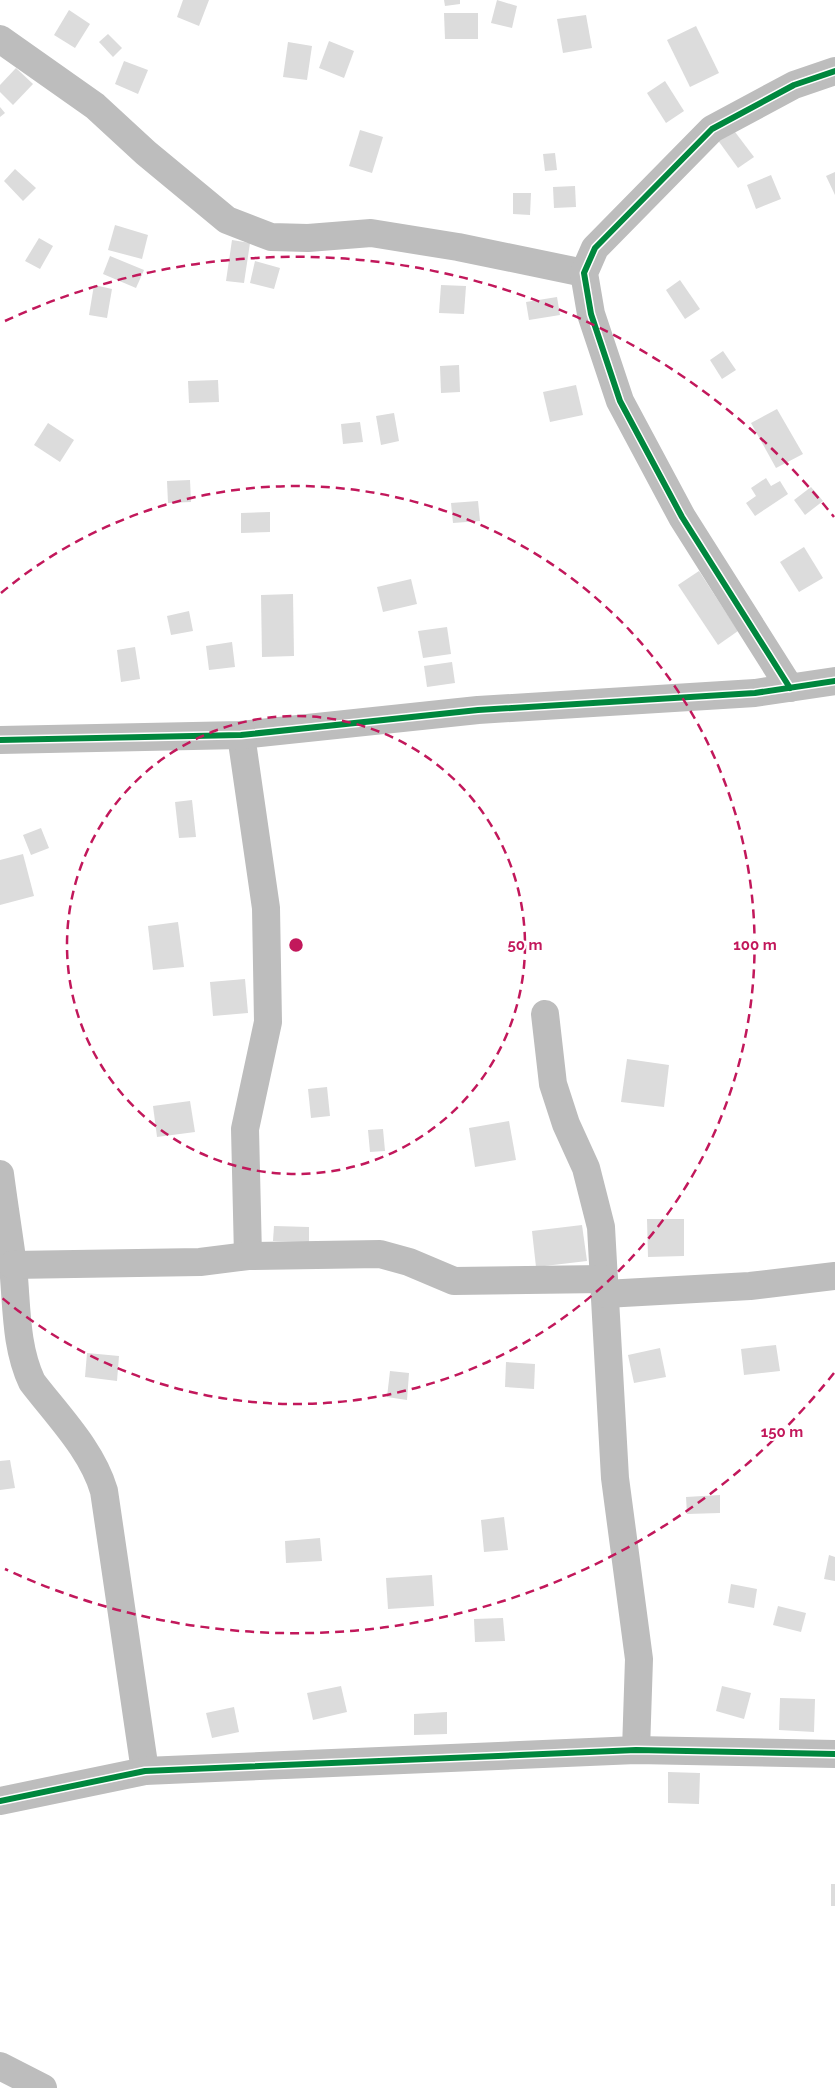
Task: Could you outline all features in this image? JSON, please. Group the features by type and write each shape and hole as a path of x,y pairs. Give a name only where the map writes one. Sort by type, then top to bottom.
{"street":[{"path":"0,39 95,106 146,153 227,220 271,237 308,238 371,233 458,247 584,273"},
{"path":"790,688 682,517 620,401 591,314 584,273 595,248 712,129 794,85 835,71"},
{"path":"0,740 241,735 478,710 755,693 790,688 832,686"},
{"path":"241,735 266,908 268,1022 246,1129 248,1256"},
{"path":"545,1014 553,1084 566,1124 586,1168 601,1227 615,1478 639,1659 636,1750"},
{"path":"0,1174 12,1265 10,1353 98,1472 104,1491 145,1770"},
{"path":"12,1265 200,1262 248,1256 380,1254 409,1262 454,1281 605,1287 750,1286 835,1276"},
{"path":"0,1801 145,1770 636,1750 835,1754"},
{"path":"0,2066 43,2088"}],"building":[{"path":"183,0 209,0 199,26 177,17"},
{"path":"444,0 460,0 460,4 445,6"},
{"path":"497,0 517,6 512,28 491,23"},
{"path":"69,10 90,24 75,48 54,35"},
{"path":"444,13 478,13 478,39 445,39"},
{"path":"586,15 592,48 563,53 557,19"},
{"path":"696,26 719,73 690,87 667,40"},
{"path":"108,34 122,48 113,57 99,42"},
{"path":"329,41 354,51 344,78 319,68"},
{"path":"288,42 312,46 307,80 283,77"},
{"path":"124,61 148,70 138,94 115,84"},
{"path":"16,68 33,84 13,105 0,92 0,85"},
{"path":"665,81 684,111 666,123 647,93"},
{"path":"0,107 5,113 0,117"},
{"path":"732,128 754,157 738,168 717,139"},
{"path":"360,130 383,137 372,173 349,166"},
{"path":"555,153 557,170 545,171 543,154"},
{"path":"15,169 36,188 23,201 4,181"},
{"path":"835,172 835,195 826,176"},
{"path":"771,175 781,199 756,209 747,185"},
{"path":"575,186 576,207 554,208 553,187"},
{"path":"513,193 531,193 530,215 513,214"},
{"path":"115,225 148,235 142,259 108,250"},
{"path":"39,238 53,246 40,269 25,261"},
{"path":"232,240 250,243 244,283 226,281"},
{"path":"110,256 144,270 136,288 103,274"},
{"path":"255,261 280,268 274,289 250,283"},
{"path":"680,280 700,309 685,319 666,290"},
{"path":"94,285 112,289 107,318 89,315"},
{"path":"441,285 466,286 464,314 439,313"},
{"path":"557,297 560,315 529,320 526,302"},
{"path":"723,351 736,370 722,379 710,360"},
{"path":"459,365 460,392 441,393 440,366"},
{"path":"218,380 219,402 189,403 188,381"},
{"path":"576,385 583,415 550,422 543,392"},
{"path":"777,409 803,454 776,468 751,423"},
{"path":"394,413 399,441 381,445 376,416"},
{"path":"360,422 363,442 343,444 341,424"},
{"path":"48,423 74,440 60,462 34,445"},
{"path":"766,478 771,486 780,481 788,494 755,516 746,503 756,496 751,488"},
{"path":"190,480 191,502 168,503 167,481"},
{"path":"811,487 823,501 805,515 794,500"},
{"path":"478,501 480,521 453,523 451,503"},
{"path":"270,512 270,532 241,533 241,513"},
{"path":"804,547 823,578 799,592 780,562"},
{"path":"699,571 738,631 718,645 678,585"},
{"path":"411,579 417,604 383,612 377,587"},
{"path":"293,594 294,656 262,657 261,595"},
{"path":"189,611 193,631 171,635 167,616"},
{"path":"447,627 451,654 423,658 418,631"},
{"path":"232,642 235,667 209,670 206,646"},
{"path":"135,647 140,679 121,682 117,650"},
{"path":"452,662 455,683 427,687 424,666"},
{"path":"192,800 196,837 179,838 175,802"},
{"path":"41,828 49,848 31,855 23,835"},
{"path":"23,854 34,896 0,905 0,860"},
{"path":"178,922 184,967 153,970 148,926"},
{"path":"245,979 248,1013 213,1016 210,982"},
{"path":"627,1059 669,1065 664,1107 621,1102"},
{"path":"327,1087 330,1116 311,1118 308,1089"},
{"path":"190,1101 195,1132 157,1137 153,1106"},
{"path":"509,1121 516,1160 475,1167 469,1128"},
{"path":"383,1129 385,1151 370,1152 368,1130"},
{"path":"647,1219 684,1219 684,1256 648,1257"},
{"path":"582,1225 587,1261 536,1267 532,1231"},
{"path":"274,1226 309,1227 309,1242 273,1241"},
{"path":"776,1345 780,1371 744,1375 741,1349"},
{"path":"660,1348 666,1377 634,1383 628,1355"},
{"path":"87,1353 119,1356 117,1381 85,1377"},
{"path":"506,1362 535,1364 534,1389 505,1387"},
{"path":"390,1371 409,1373 407,1400 387,1397"},
{"path":"10,1460 15,1488 0,1490 0,1461"},
{"path":"720,1495 720,1513 687,1514 686,1497"},
{"path":"504,1517 508,1550 484,1552 481,1520"},
{"path":"320,1538 322,1561 286,1563 285,1541"},
{"path":"829,1555 835,1557 835,1581 824,1579"},
{"path":"432,1575 434,1606 388,1609 386,1578"},
{"path":"731,1584 757,1589 754,1608 728,1603"},
{"path":"778,1606 806,1613 801,1632 773,1625"},
{"path":"503,1618 505,1641 475,1642 474,1619"},
{"path":"341,1686 347,1712 313,1720 307,1693"},
{"path":"722,1686 751,1693 744,1719 716,1711"},
{"path":"780,1698 815,1699 814,1732 779,1730"},
{"path":"234,1707 239,1732 212,1738 206,1713"},
{"path":"447,1712 447,1734 414,1735 414,1714"},
{"path":"668,1772 700,1773 699,1804 668,1803"},
{"path":"831,1884 835,1884 835,1906 831,1906"}],"cycle path":[{"path":"790,688 682,517 620,401 591,314 584,273 595,248 712,129 794,85 835,71"},
{"path":"0,740 241,735 478,710 755,693 835,681"},
{"path":"0,1801 145,1771 636,1750 835,1754"}]}
